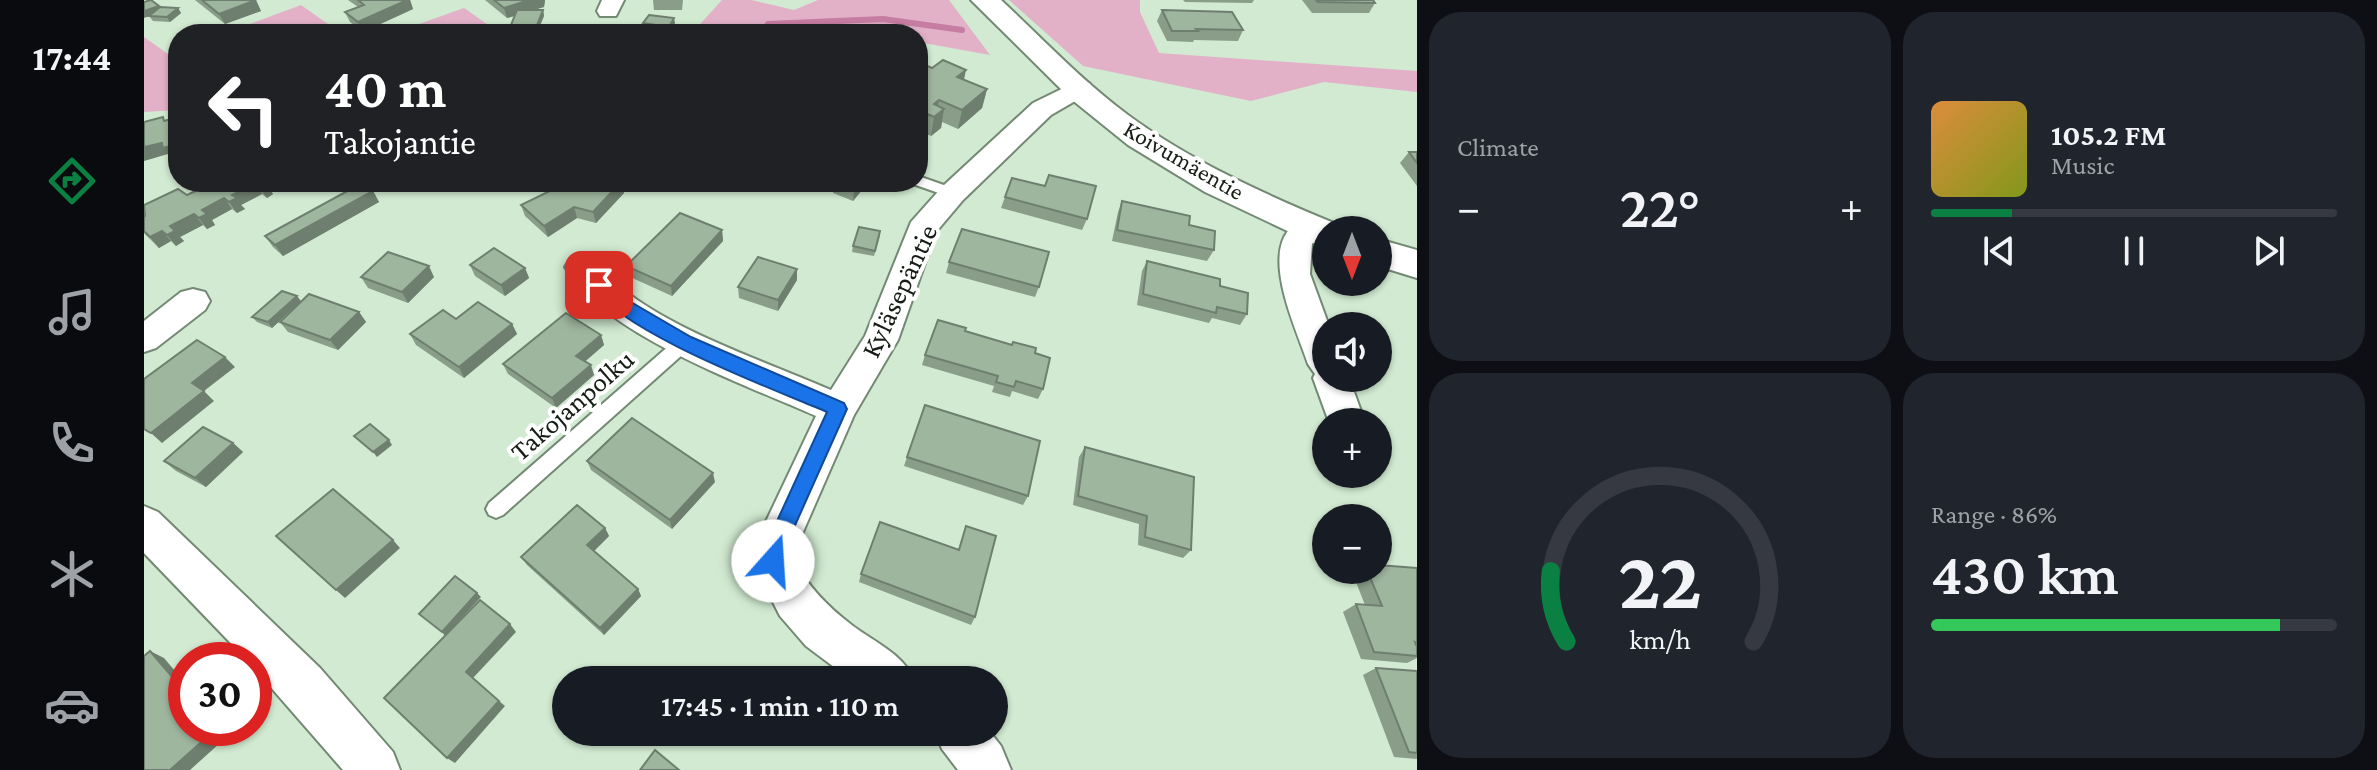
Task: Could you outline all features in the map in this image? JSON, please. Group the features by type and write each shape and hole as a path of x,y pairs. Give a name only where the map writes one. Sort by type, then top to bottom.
{"street":[{"name":"Koivumäentie","path":"985,0 1113,118 1163,152 1312,228"},
{"name":"Kyläsepäntie","path":"871,666 826,634 798,609 773,561 782,532 838,409 881,340 922,229 953,193 1042,109 1080,88"},
{"path":"1312,234 1297,242 1294,274 1312,325"},
{"path":"1392,256 1417,264"},
{"path":"581,267 618,303 685,342 838,409"},
{"path":"144,339 193,301"},
{"path":"144,525 303,685 375,770"},
{"path":"970,746 986,770"}],"lane":[{"path":"928,184 953,193"},
{"name":"Takojanpolku","path":"496,509 685,342"}],"shaded area":[{"path":"722,0 751,0 794,10 818,0 949,0 990,55 928,44 928,24 700,24"},
{"path":"1009,0 1140,0 1140,12 1159,53 1417,71 1417,92 1324,82 1251,101 1083,66"},
{"path":"301,5 328,24 250,24"},
{"path":"464,8 487,24 419,24"},
{"path":"144,37 168,54 168,111 144,112"}],"building":[{"path":"151,0 159,6 144,11 144,2"},
{"path":"202,0 256,0 219,14"},
{"path":"358,0 407,0 358,22 345,12 364,5"},
{"path":"494,0 529,0 504,8"},
{"path":"1316,0 1373,0 1375,3 1318,2"},
{"path":"160,7 178,8 167,17 149,16"},
{"path":"517,10 543,10 537,24 511,24"},
{"path":"1162,10 1232,12 1243,30 1172,31"},
{"path":"649,15 674,18 671,24 643,23"},
{"path":"943,60 966,70 957,77 987,89 962,110 939,100 934,104 944,109 934,117 928,114 928,66 932,68"},
{"path":"163,117 164,121 168,120 168,147 163,148 162,143 144,147 144,122"},
{"path":"1409,152 1417,152 1417,163"},
{"path":"1049,175 1096,186 1087,219 1005,197 1012,178 1045,186"},
{"path":"172,192 187,195 193,192 238,192 232,195 237,198 229,202 224,198 202,210 207,214 199,218 194,214 170,226 175,231 167,235 162,231 150,237 144,231 144,205"},
{"path":"346,192 371,192 275,245 265,236"},
{"path":"548,192 612,192 593,212 574,207 544,226 521,205"},
{"path":"1122,201 1190,216 1189,225 1215,231 1214,250 1117,230"},
{"path":"680,213 722,230 671,286 626,266"},
{"path":"859,227 880,231 875,251 853,246"},
{"path":"962,229 1049,252 1039,287 949,262"},
{"path":"494,248 525,268 501,285 470,265"},
{"path":"388,252 429,266 402,292 361,277"},
{"path":"758,257 797,269 778,300 738,287"},
{"path":"1147,261 1220,279 1220,286 1248,293 1247,314 1217,307 1216,313 1143,294"},
{"path":"282,291 297,296 268,322 252,317"},
{"path":"309,294 359,312 330,340 280,322"},
{"path":"478,302 512,324 459,367 410,334 443,310 456,319"},
{"path":"566,313 601,335 576,356 591,365 552,398 503,364"},
{"path":"938,320 1012,345 1013,342 1036,348 1035,353 1050,358 1043,389 1016,381 1014,387 996,382 998,376 925,355"},
{"path":"197,340 225,357 192,383 204,391 151,433 144,429 144,379"},
{"path":"925,405 1040,441 1028,496 907,457"},
{"path":"632,418 713,473 670,520 587,461"},
{"path":"370,424 389,440 373,452 354,436"},
{"path":"203,427 233,443 195,478 164,461"},
{"path":"1085,447 1194,477 1191,550 1145,537 1147,516 1078,496"},
{"path":"333,489 393,540 336,590 276,536"},
{"path":"577,505 605,528 587,545 638,589 600,628 521,557"},
{"path":"880,522 959,550 966,526 996,536 975,617 861,574"},
{"path":"1392,566 1417,568 1417,656 1374,652 1356,604 1382,606 1373,584 1392,584"},
{"path":"455,576 477,593 442,632 419,614"},
{"path":"480,600 510,624 466,672 499,701 447,758 384,698"},
{"path":"150,651 168,672 168,746 197,746 170,770 144,770 144,656"},
{"path":"1376,668 1417,671 1417,753 1409,752"},
{"path":"655,750 679,770 640,770"}],"waterway":[{"path":"768,24 883,19 919,24"},
{"path":"928,25 962,30"}],"route":[{"path":"599,285 618,303 685,342 838,409 782,532 773,561"}]}
